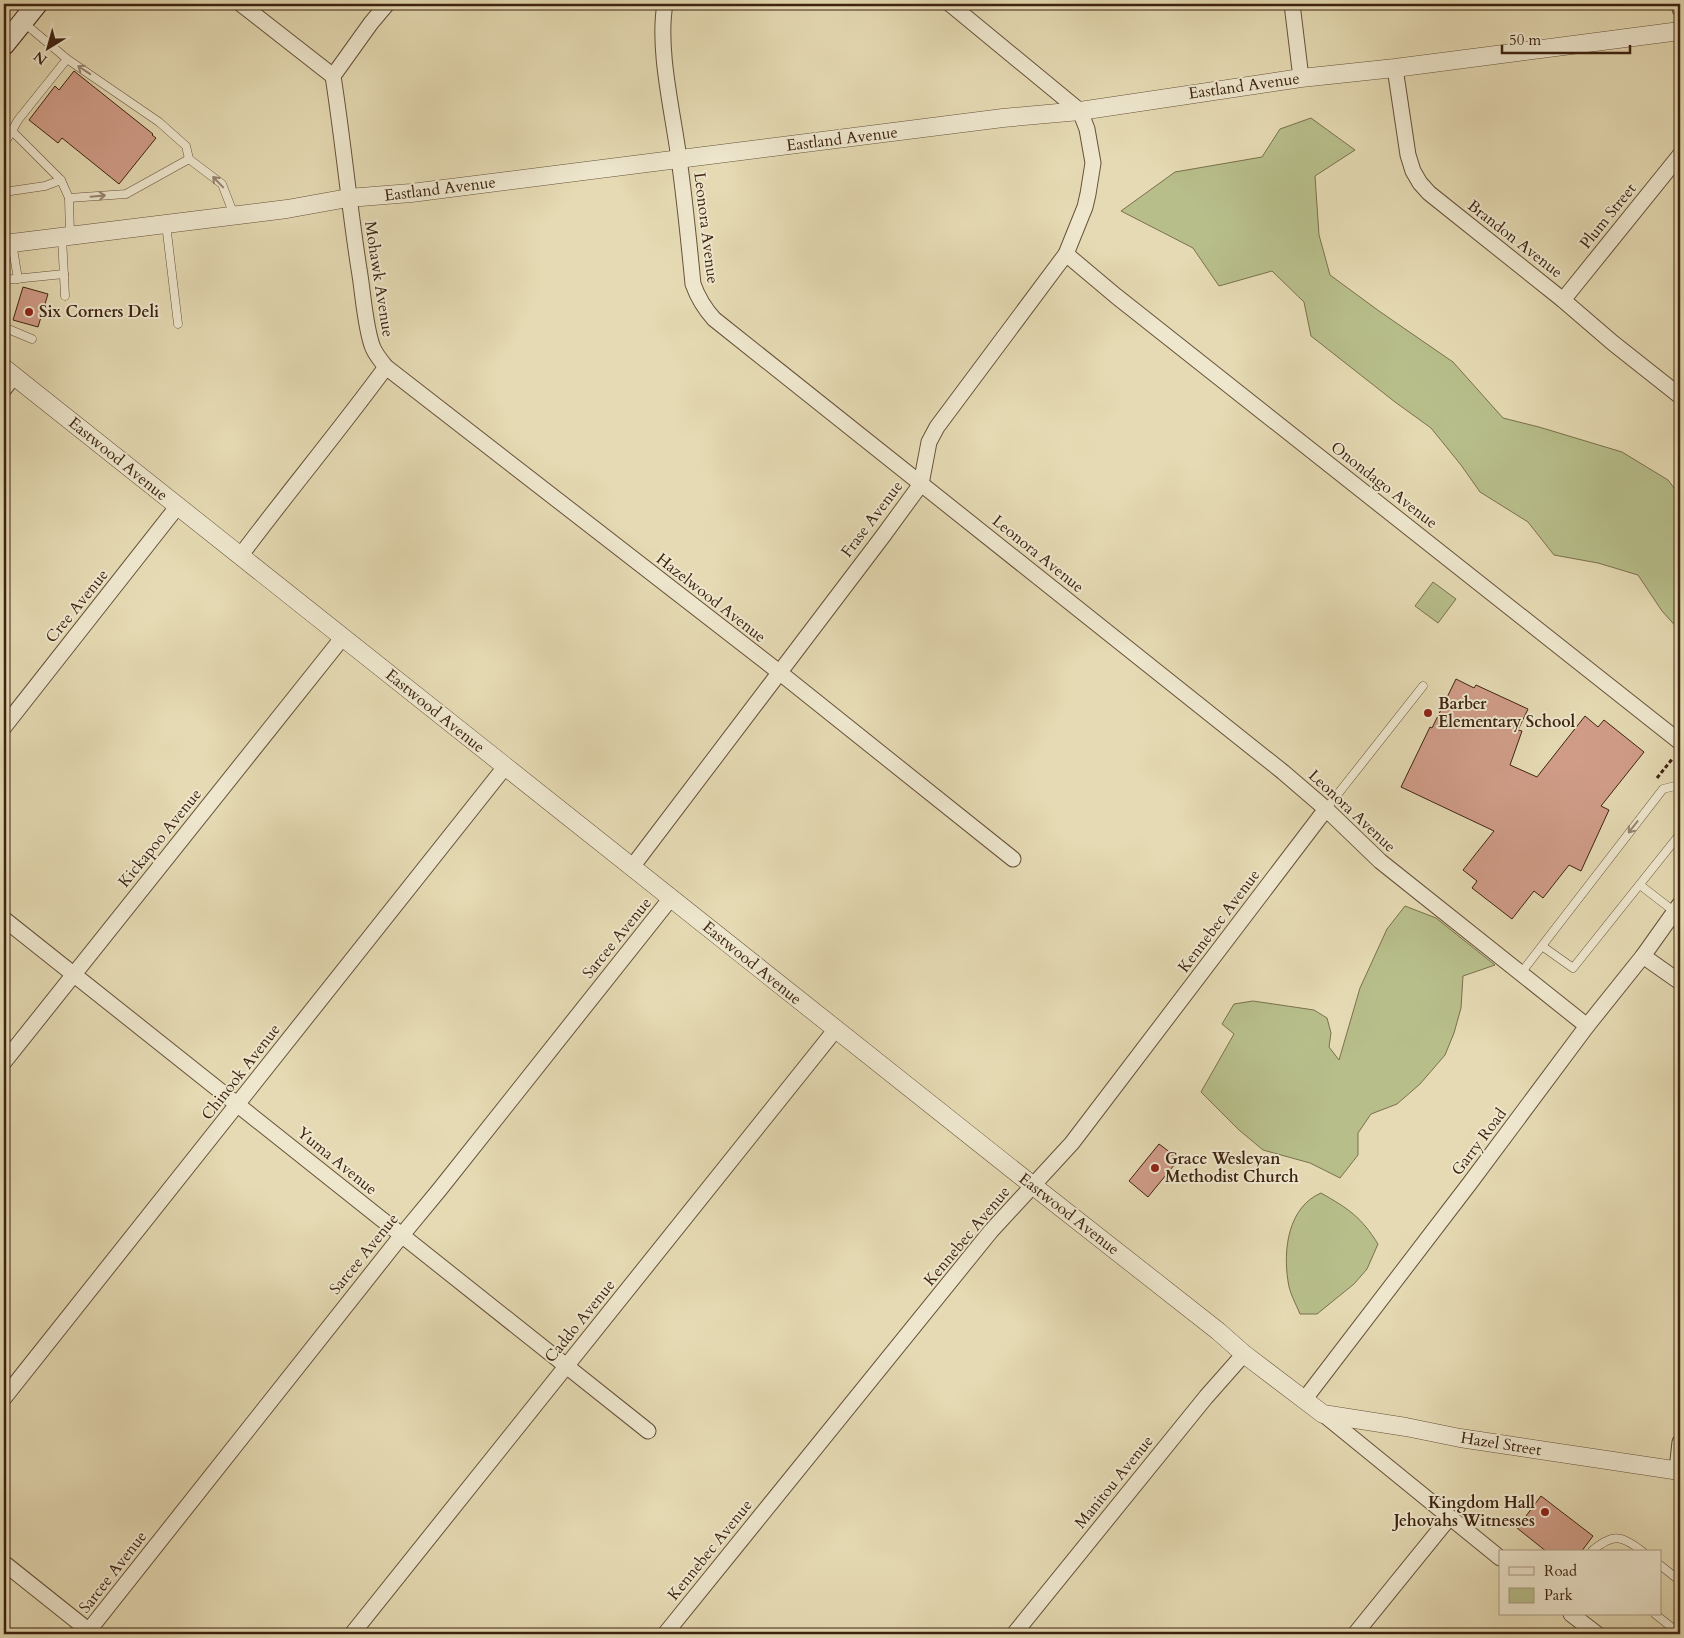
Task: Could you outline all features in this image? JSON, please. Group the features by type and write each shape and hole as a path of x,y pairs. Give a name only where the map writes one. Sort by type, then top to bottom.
{"main road":[{"path":"4,46 37,4"}],"street":[{"path":"241,4 333,76 386,4"},
{"name":"Leonora Avenue","path":"665,4 663,17 664,49 670,104 680,160 693,284 697,297 714,319 1275,765 1326,809 1380,861 1587,1026"},
{"path":"950,4 1080,110"},
{"path":"1292,4 1301,78"},
{"path":"1679,4 1680,9"},
{"name":"Eastland Avenue","path":"8,244 234,215 348,198 411,193 1003,118 1080,110 1301,78 1395,68 1680,31"},
{"name":"Brandon Avenue","path":"1395,68 1408,155 1413,171 1420,183 1436,199 1680,396"},
{"name":"Mohawk Avenue","path":"333,76 342,131 348,198 372,346 386,367"},
{"name":"Frase Avenue","path":"632,867 921,484 929,442 937,427 1066,254 1088,194 1093,164 1088,130 1080,110"},
{"name":"Plum Street","path":"1563,300 1680,155"},
{"name":"Onondago Avenue","path":"1066,254 1680,742"},
{"path":"241,555 274,510 349,418 386,367"},
{"name":"Hazelwood Avenue","path":"386,367 778,672 1013,859"},
{"name":"Eastwood Avenue","path":"7,377 241,555 836,1030 1218,1331 1244,1354 1323,1414 1499,1557"},
{"name":"Cree Avenue","path":"4,727 177,507"},
{"name":"Kickapoo Avenue","path":"4,1062 343,637"},
{"name":"Chinook Avenue","path":"4,1398 505,767"},
{"name":"Kennebec Avenue","path":"665,1634 991,1231 1072,1143 1326,809"},
{"name":"Sarcee Avenue","path":"90,1633 133,1573 671,898"},
{"name":"Garry Road","path":"1304,1400 1587,1026 1643,956 1677,908"},
{"name":"Yuma Avenue","path":"4,918 648,1431"},
{"path":"1643,956 1680,982"},
{"name":"Caddo Avenue","path":"352,1634 836,1030"},
{"name":"Manitou Avenue","path":"1014,1634 1206,1396 1244,1354"},
{"name":"Hazel Street","path":"1323,1414 1460,1438 1679,1471"},
{"path":"1679,1471 1680,1442"},
{"path":"1355,1634 1449,1518"},
{"path":"4,1563 90,1633"},
{"path":"1574,1616 1597,1634"}],"lane":[{"path":"23,22 67,59 166,128 186,146 189,159 222,184 234,215"},
{"path":"4,144 18,120 67,59"},
{"path":"12,131 61,180 69,198 64,274 65,296"},
{"path":"69,198 126,194 189,159"},
{"path":"4,192 45,186 61,180"},
{"path":"166,224 178,324"},
{"path":"8,244 18,279"},
{"path":"4,280 64,274"},
{"path":"5,329 32,339"},
{"path":"1326,809 1423,686"},
{"path":"1521,973 1663,789 1675,786 1680,789"},
{"path":"1542,946 1573,968 1680,834"},
{"path":"1640,885 1677,908"},
{"path":"1593,1550 1603,1542 1617,1538 1626,1540 1640,1550"},
{"path":"1662,1567 1680,1581"},
{"path":"1657,1616 1680,1634"}],"path":[{"path":"1667,765 1673,758"}],"green space":[{"path":"1311,118 1355,150 1315,176 1319,235 1330,275 1453,362 1503,418 1622,452 1668,480 1680,496 1680,631 1662,611 1638,575 1598,563 1554,555 1528,522 1480,492 1431,428 1311,336 1304,302 1272,271 1219,286 1193,248 1121,211 1175,172 1262,157 1280,129"},
{"path":"1433,582 1456,599 1438,623 1415,606"},
{"path":"1405,906 1436,918 1495,965 1463,976 1461,1008 1445,1055 1420,1084 1397,1104 1371,1114 1358,1133 1358,1155 1340,1178 1310,1163 1263,1150 1239,1130 1201,1092 1234,1034 1222,1024 1234,1004 1253,1001 1314,1010 1327,1018 1331,1033 1329,1047 1339,1060 1360,988 1387,929"},
{"path":"1321,1193 1354,1214 1378,1244 1367,1269 1354,1284 1317,1314 1300,1314 1291,1294 1287,1269 1286,1256 1290,1231 1301,1208"}],"building":[{"path":"74,71 156,138 119,184 62,138 58,143 29,120 55,86 59,90"},
{"name":"Six Corners Deli","path":"23,287 48,294 38,327 13,320"},
{"path":"1456,679 1474,688 1476,685 1528,709 1518,730 1522,731 1510,765 1537,777 1585,716 1598,727 1604,720 1644,752 1601,806 1609,810 1581,871 1569,865 1543,898 1534,891 1512,919 1472,888 1477,881 1463,870 1494,831 1401,787"},
{"path":"1159,1144 1179,1159 1148,1197 1129,1181"},
{"name":"Kingdom Hall Jehovahs Witnesses","path":"1541,1496 1593,1536 1582,1550 1544,1550 1517,1528"}],"place":[{"name":"Six Corners Deli","path":"29,312"},
{"name":"Barber Elementary School","path":"1428,713"},
{"name":"Grace Wesleyan Methodist Church","path":"1155,1168"},
{"name":"Kingdom Hall Jehovahs Witnesses","path":"1545,1512"}]}
